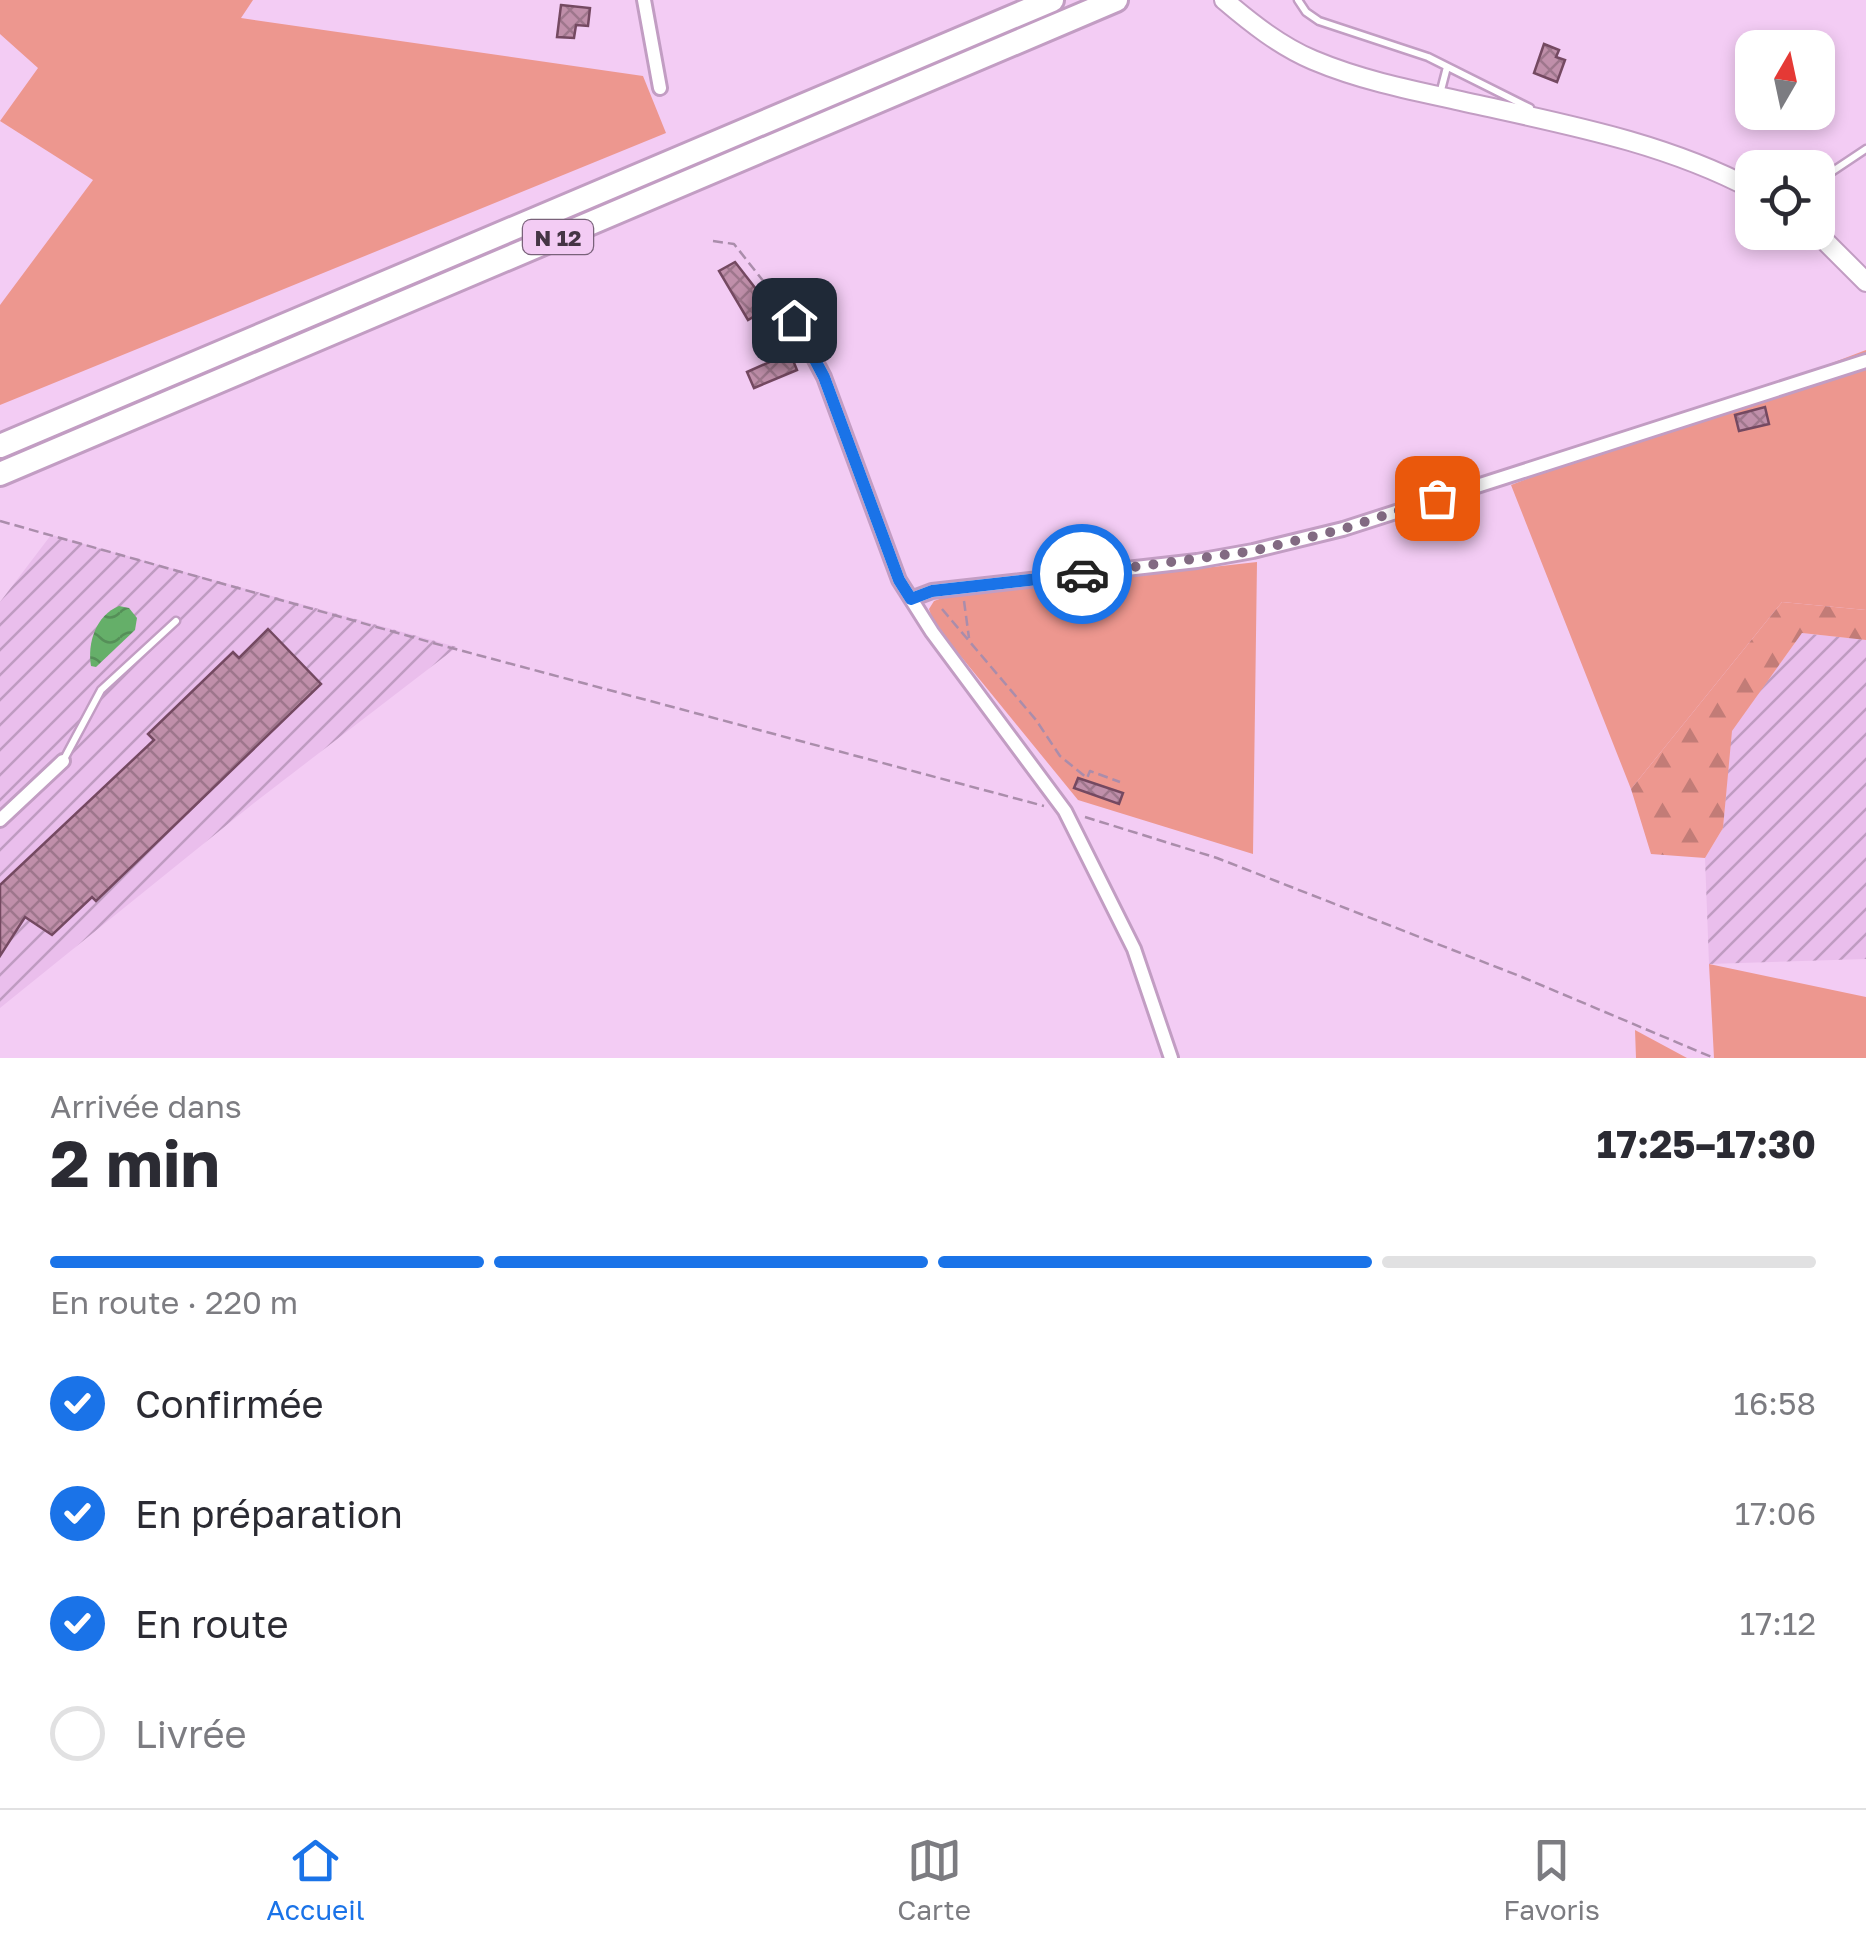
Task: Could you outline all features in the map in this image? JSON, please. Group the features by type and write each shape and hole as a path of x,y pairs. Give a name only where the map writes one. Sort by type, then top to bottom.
{"highway":[{"name":"N 12","path":"0,446 1052,0"},
{"name":"N 12","path":"0,474 1116,0"}],"street":[{"path":"644,0 660,88"},
{"path":"1227,3 1266,34 1310,59 1369,81 1620,138 1717,170 1735,180"},
{"path":"1834,250 1866,282"},
{"path":"794,320 824,377 899,580 1065,811 1134,949 1171,1058"},
{"path":"911,599 932,591 1197,561 1271,547 1343,529 1866,361"},
{"path":"0,820 63,761"}],"lane":[{"path":"1298,0 1319,21 1428,57 1561,124"},
{"path":"1440,96 1447,66"},
{"path":"1835,169 1866,150"},
{"path":"63,761 101,690 176,621"}],"path":[{"path":"713,241 734,244 794,320"},
{"path":"0,521 444,646 1065,811 1218,858 1522,977 1714,1058"},
{"path":"962,588 970,639"},
{"path":"942,610 1036,720 1060,756 1087,778 1090,771 1120,782"}],"shaded area":[{"path":"51,535 457,647 254,803 0,1008 0,602"},
{"path":"1802,633 1866,640 1866,959 1709,964 1705,858 1723,828 1731,731"}],"green space":[{"path":"0,0 253,0 241,18 643,76 666,133 0,405 0,305 93,180 0,121 38,68 0,34"},
{"path":"1866,350 1866,610 1782,602 1631,789 1511,485"},
{"path":"1257,562 1253,854 1078,800 954,648 929,609 934,601 945,597"},
{"path":"1782,602 1866,610 1866,640 1802,633 1732,731 1723,828 1705,858 1651,854 1631,789"},
{"path":"1709,964 1866,997 1866,1058 1714,1058"},
{"path":"1635,1030 1687,1058 1636,1058"}],"water":[{"path":"119,606 129,608 137,618 135,630 96,667 91,666 90,648 95,631 104,616"}],"building":[{"path":"561,5 590,8 588,26 576,25 574,38 557,37"},
{"path":"1544,44 1559,50 1556,57 1565,60 1557,82 1534,73"},
{"path":"735,262 770,307 748,320 719,271"},
{"path":"785,324 794,341 776,348 768,331"},
{"path":"790,353 797,370 754,388 747,372"},
{"path":"1765,407 1769,424 1739,431 1735,415"},
{"path":"268,629 321,684 96,901 92,897 52,935 25,917 0,956 0,885 154,740 148,734 233,652 239,658"},
{"path":"1078,778 1123,793 1119,804 1074,788"}],"way so far":[{"path":"1082,574 1253,551 1343,529 1437,498"}],"route":[{"path":"794,320 824,377 899,580 911,599 932,591 1082,574"}]}
